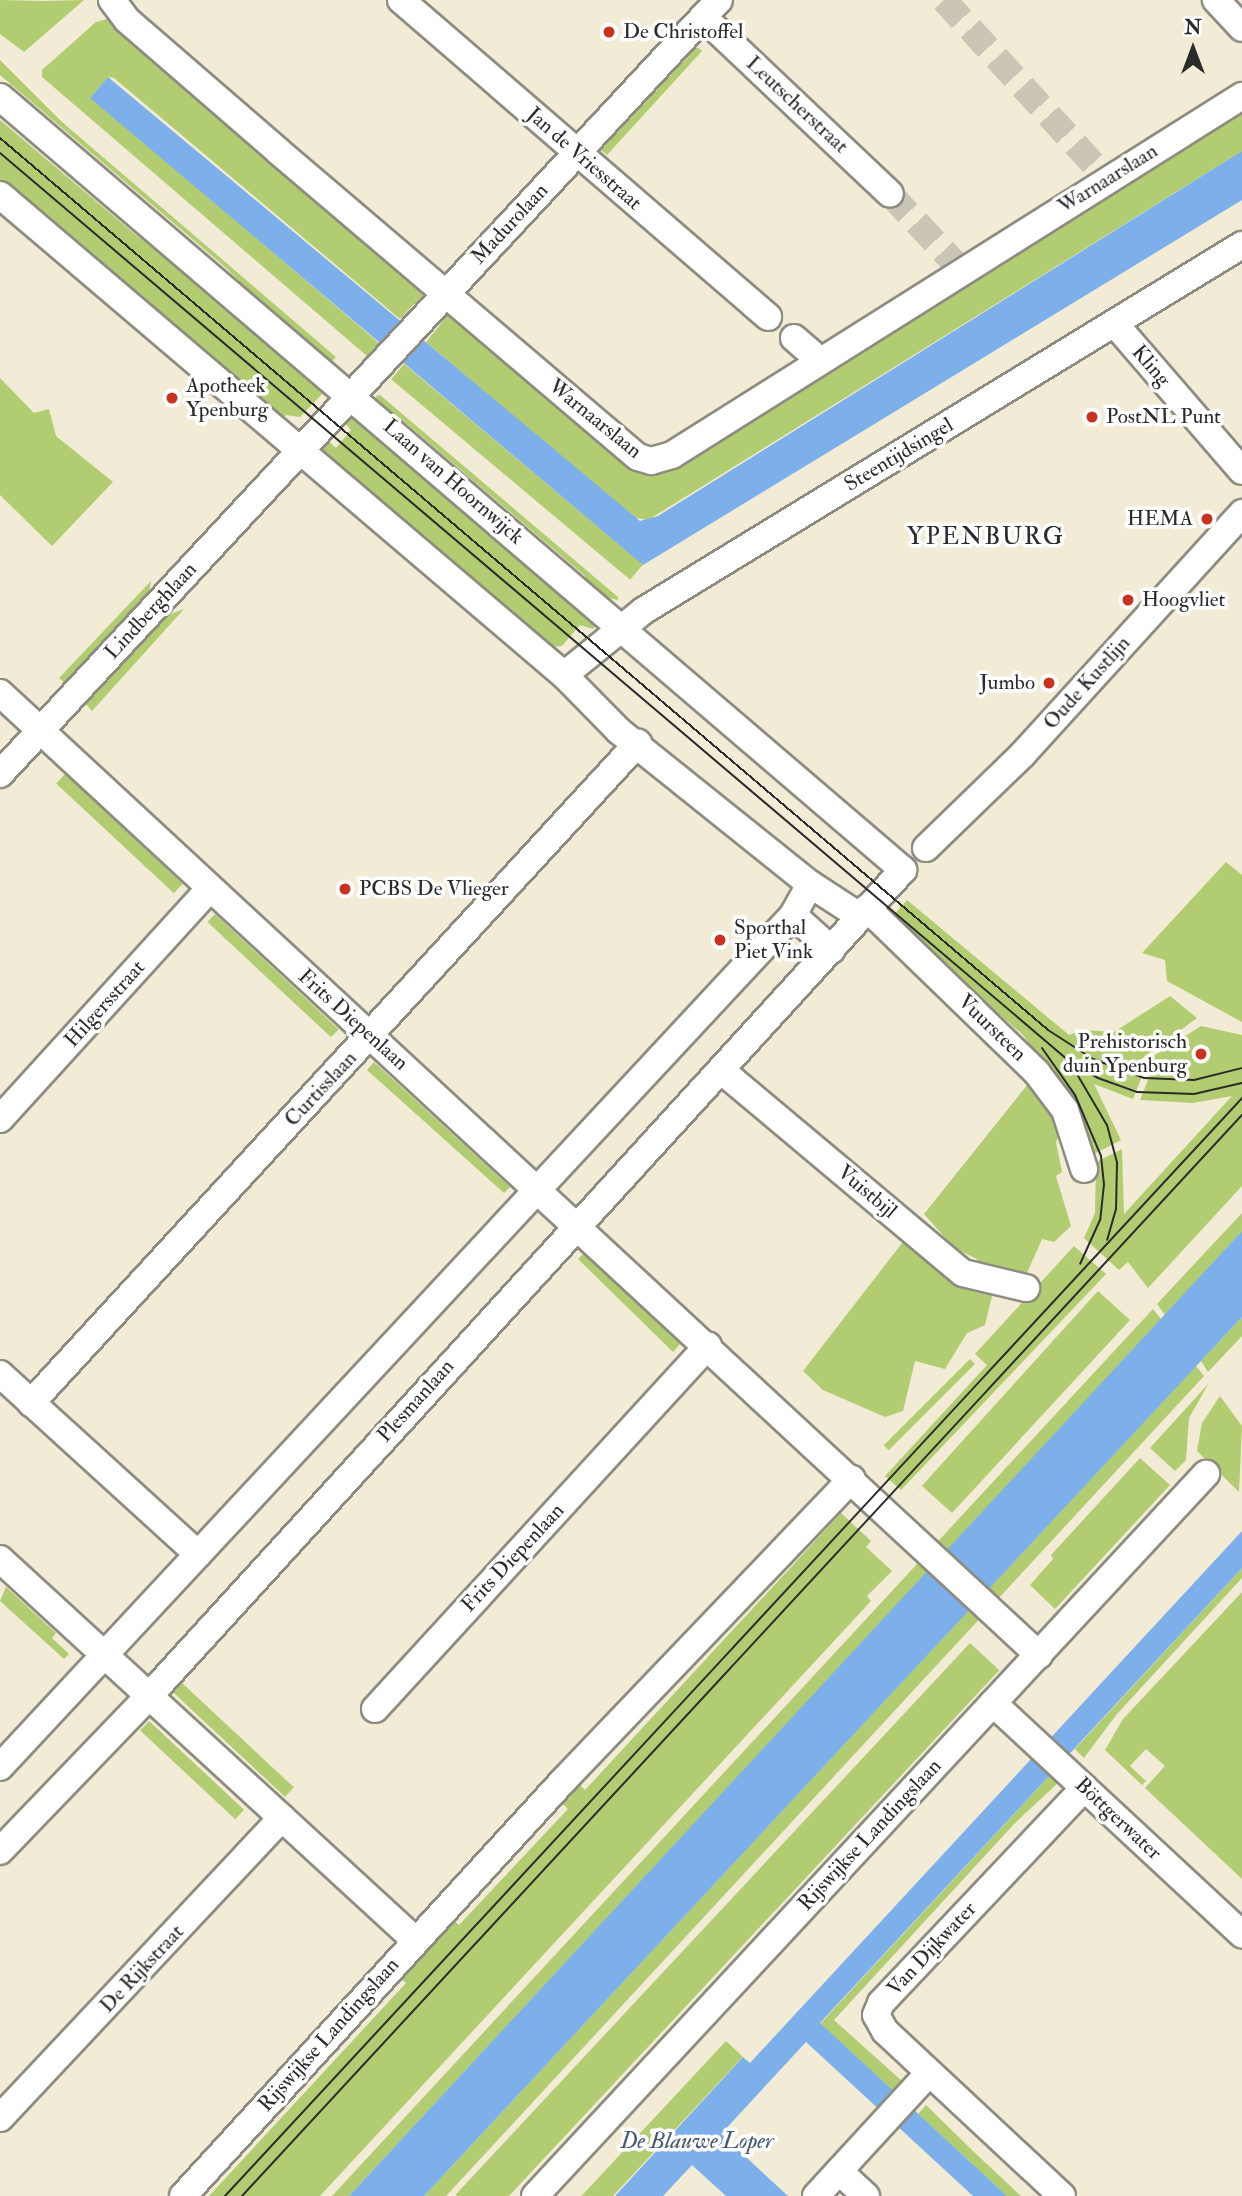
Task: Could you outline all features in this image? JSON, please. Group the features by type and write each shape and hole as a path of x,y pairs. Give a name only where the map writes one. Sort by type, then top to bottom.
{"street":[{"name":"Warnaarslaan","path":"111,0 127,20 438,302 638,457 651,461 672,455 1242,96"},
{"name":"Jan de Vriesstraat","path":"401,0 768,317"},
{"path":"1216,0 1242,28"},
{"name":"Madurolaan","path":"303,450 351,394 711,9"},
{"name":"Leutscherstraat","path":"711,9 890,194"},
{"name":"Laan van Hoornwijck","path":"0,97 351,394 903,870 863,912"},
{"path":"0,195 303,450 564,675 619,731 638,743 810,884 863,912"},
{"name":"Steentijdsingel","path":"564,675 643,611 1242,245"},
{"name":"Kling","path":"1115,324 1242,471"},
{"path":"794,338 819,360"},
{"name":"Lindberghlaan","path":"0,774 303,450"},
{"name":"Oude Kustlijn","path":"926,848 1023,754 1242,513"},
{"name":"Frits Diepenlaan","path":"0,693 209,890 909,1530 1039,1655"},
{"name":"Curtisslaan","path":"31,1403 638,743"},
{"path":"0,1767 103,1653 793,915 810,884"},
{"name":"Hilgersstraat","path":"0,1119 209,890"},
{"name":"Plesmanlaan","path":"0,1851 149,1696 577,1224 722,1071 863,912"},
{"name":"Vuursteen","path":"863,912 1037,1073 1065,1110 1084,1169"},
{"path":"793,915 832,950"},
{"name":"Vuistbijl","path":"722,1071 963,1273 1026,1288"},
{"name":"Frits Diepenlaan","path":"375,1709 708,1345"},
{"path":"0,1374 116,1475 198,1554"},
{"name":"Rijswijkse Landingslaan","path":"535,2196 1206,1474"},
{"name":"Rijswijkse Landingslaan","path":"183,2196 416,1941 852,1479"},
{"path":"0,1559 416,1941"},
{"name":"Böttgerwater","path":"993,1703 1242,1934"},
{"name":"Van Dijkwater","path":"1062,2196 882,2027 877,2010 1084,1788"},
{"name":"De Rijkstraat","path":"0,2118 282,1818"},
{"path":"816,2196 929,2073"},
{"path":"839,2171 866,2196"}],"green space":[{"path":"0,0 84,0 24,52 0,34"},
{"path":"111,18 418,280 414,284 424,294 400,319 114,78 108,77 91,97 379,343 367,356 42,77 42,70 96,22"},
{"path":"697,47 702,51 607,155 601,150"},
{"path":"0,60 62,122 336,357 327,367 225,267 0,75"},
{"path":"1242,113 1242,151 648,520 631,517 426,342 448,315 459,325 464,319 632,467 652,475"},
{"path":"0,120 136,235 242,310 325,391 300,417 286,415 279,423 0,190"},
{"path":"404,364 643,565 630,580 391,379"},
{"path":"0,378 34,413 49,409 56,436 113,482 52,546 0,495"},
{"path":"380,395 618,597 618,600 600,596 580,583 585,576 394,413 388,419 377,403 376,396"},
{"path":"353,412 596,624 593,629 580,625 562,646 547,647 319,452 326,439 336,448 351,430 342,420"},
{"path":"151,581 147,605 69,687 59,678"},
{"path":"184,609 92,711 83,701 160,618"},
{"path":"65,774 183,884 174,893 56,784"},
{"path":"1226,862 1242,875 1242,1022 1167,981 1165,960 1142,953"},
{"path":"907,900 1069,1035 1083,1030 1114,1032 1170,996 1197,1018 1140,1060 1137,1067 1145,1069 1133,1099 1094,1084 1121,1140 1094,1154 1073,1105 1023,1035 890,919"},
{"path":"215,914 339,1029 331,1037 207,922"},
{"path":"1201,1026 1242,1035 1242,1186 1148,1288 1128,1262 1119,1270 1084,1238 1095,1213 1096,1162 1122,1149 1124,1214 1232,1096 1193,1103 1140,1100 1154,1065 1144,1062"},
{"path":"374,1062 510,1187 504,1193 367,1070"},
{"path":"1028,1084 1059,1115 1063,1127 1056,1142 1062,1172 1056,1176 1071,1226 1054,1242 1042,1239 1027,1273 978,1269 977,1259 954,1248 924,1214"},
{"path":"1242,1213 1242,1231 1165,1315 1157,1304"},
{"path":"906,1238 992,1296 985,1325 967,1333 945,1369 915,1361 903,1411 885,1417 823,1390 803,1371"},
{"path":"1074,1246 1106,1274 901,1490 885,1476 987,1365 975,1354"},
{"path":"584,1253 680,1344 673,1352 578,1259"},
{"path":"1098,1291 1130,1320 952,1513 922,1486 910,1499"},
{"path":"1153,1309 1161,1319 943,1555 349,2196 332,2196"},
{"path":"1242,1317 1242,1336 1208,1372 1201,1361"},
{"path":"970,1359 975,1364 889,1450 884,1445"},
{"path":"1196,1366 1204,1376 446,2196 424,2196"},
{"path":"1209,1383 1189,1418 1186,1460 1175,1471 1150,1448"},
{"path":"1220,1396 1242,1426 1239,1492 1197,1451 1202,1423"},
{"path":"1140,1458 1170,1485 1055,1609 1030,1585 1053,1559 1051,1555"},
{"path":"841,1513 871,1541 866,1547 892,1571 867,1596 871,1601 320,2196 209,2196 406,1983 400,1978 453,1920 459,1925 568,1809 562,1803 579,1784 585,1790"},
{"path":"1242,1568 1242,1578 1117,1714 1084,1758 1075,1749"},
{"path":"6,1587 56,1633 52,1638 69,1654 64,1659 0,1601"},
{"path":"1242,1592 1242,1879 1145,1788 1165,1766 1146,1749 1130,1766 1146,1781 1142,1785 1105,1750 1123,1719"},
{"path":"970,1643 999,1670 509,2196 456,2194"},
{"path":"182,1683 294,1787 285,1797 173,1693"},
{"path":"149,1721 244,1810 235,1819 140,1731"},
{"path":"1052,1773 1060,1781 1015,1823 834,2020 902,2081 893,2091 820,2024"},
{"path":"726,2041 743,2057 613,2196 581,2196"},
{"path":"926,2105 1021,2196 1007,2196 918,2114"}],"water":[{"path":"108,77 640,521 658,516 1242,151 1242,200 643,565 90,98"},
{"path":"1242,1231 1242,1317 424,2196 349,2196"},
{"name":"De Blauwe Loper","path":"1242,1531 1242,1568 820,2023 1007,2196 973,2196 806,2042 721,2134 788,2196 726,2196 692,2165 663,2196 615,2196 743,2057 750,2063"}],"tunnel":[{"path":"944,0 1107,179"},
{"path":"890,194 962,271"}],"tram line":[{"path":"0,138 1048,1030 1093,1059 1144,1078 1194,1080 1242,1068"},
{"path":"0,153 1068,1060 1098,1078 1137,1092 1194,1094 1242,1083"},
{"path":"1042,1048 1075,1095 1101,1156 1104,1184 1100,1220 1080,1264"},
{"path":"1071,1064 1107,1125 1117,1163 1116,1209 1107,1240"},
{"path":"225,2196 1242,1098"},
{"path":"242,2196 1242,1115"}],"place":[{"name":"De Christoffel","path":"609,32"},
{"name":"Apotheek Ypenburg","path":"172,398"},
{"name":"PostNL Punt","path":"1092,417"},
{"name":"HEMA","path":"1207,519"},
{"name":"Hoogvliet","path":"1128,600"},
{"name":"Jumbo","path":"1049,683"},
{"name":"PCBS De Vlieger","path":"345,889"},
{"name":"Sporthal Piet Vink","path":"720,940"},
{"name":"Prehistorisch duin Ypenburg","path":"1201,1054"}],"district":[{"name":"YPENBURG","path":"986,537"}]}
